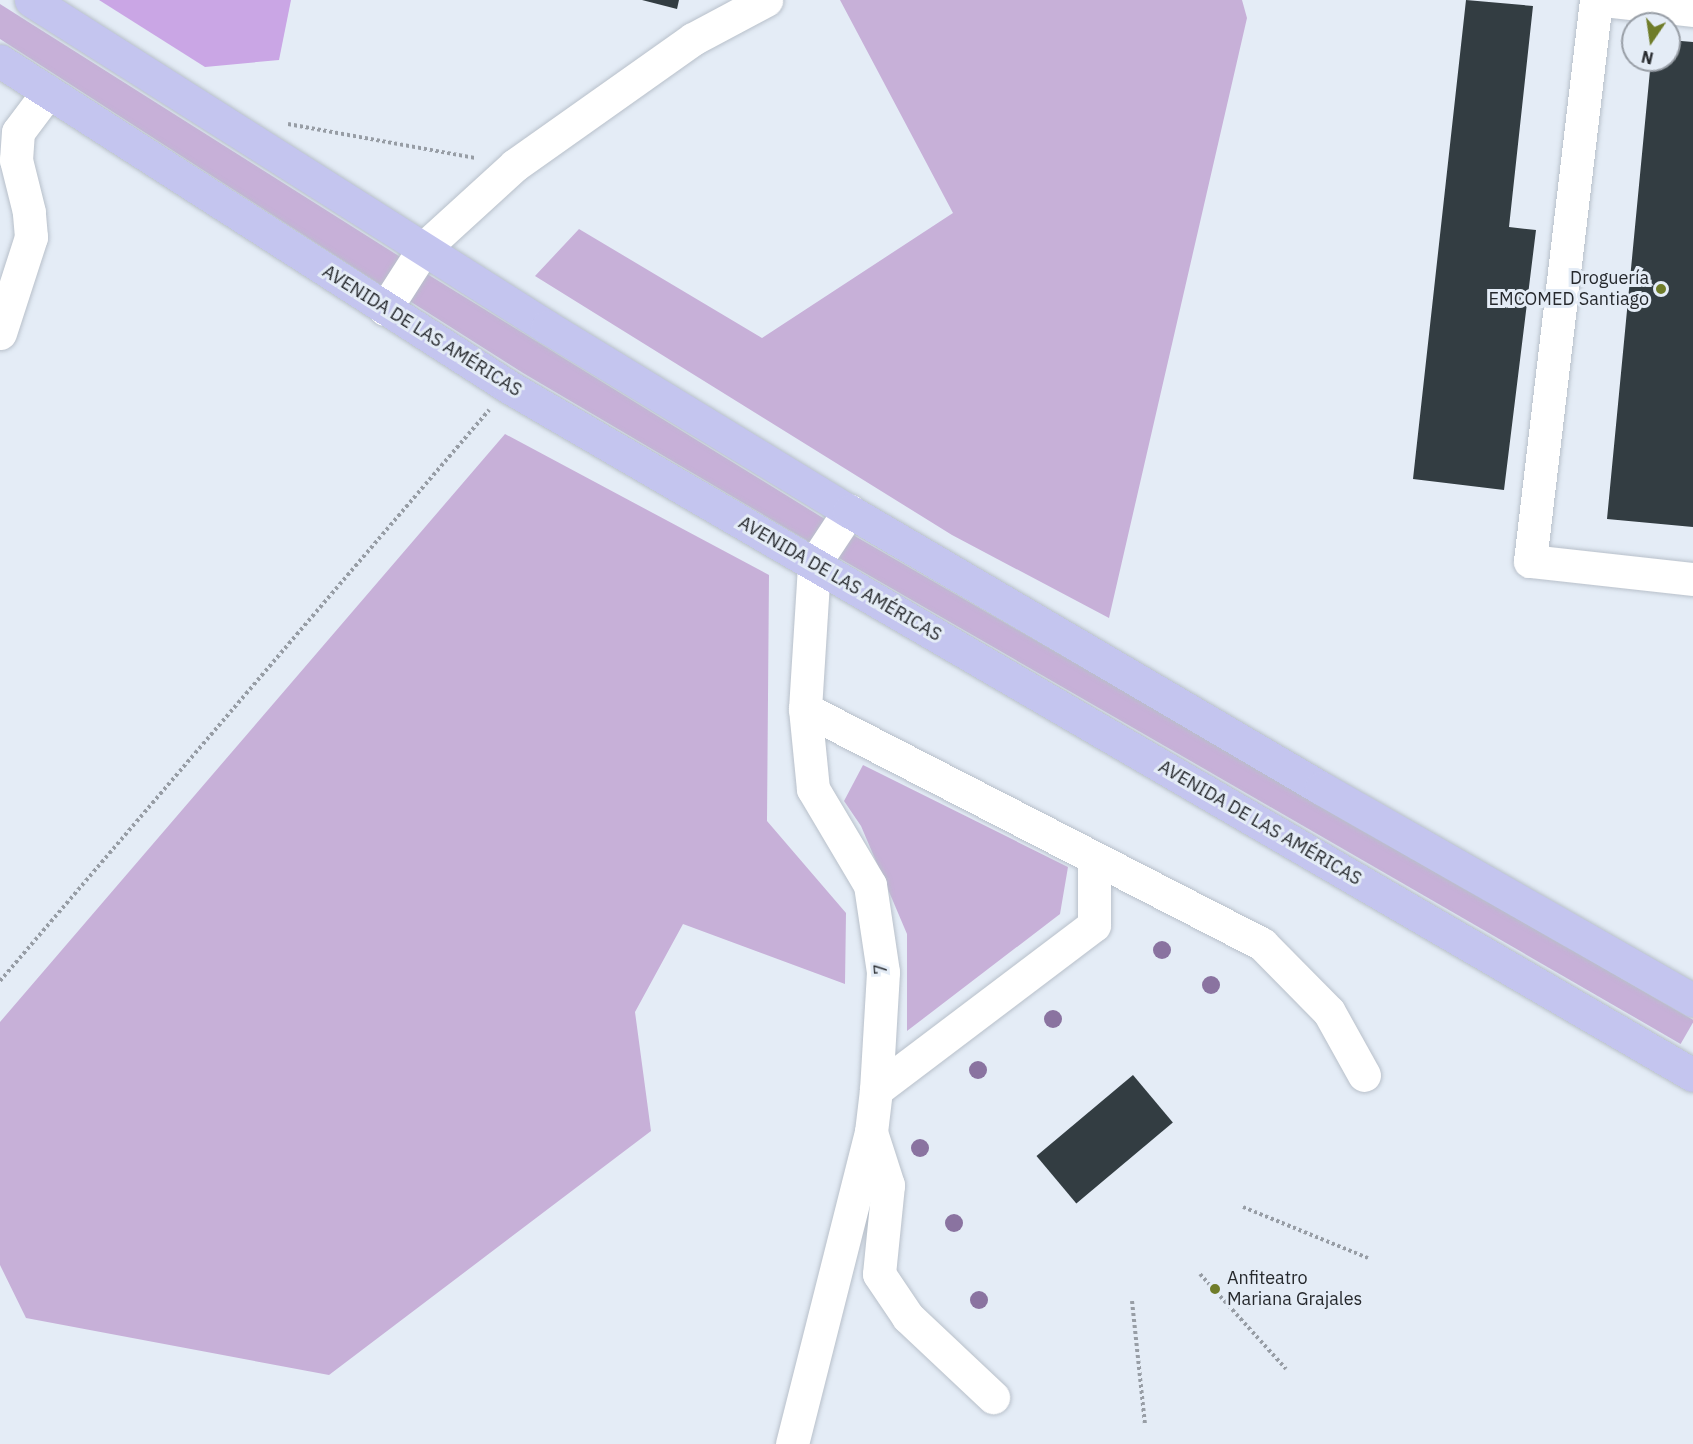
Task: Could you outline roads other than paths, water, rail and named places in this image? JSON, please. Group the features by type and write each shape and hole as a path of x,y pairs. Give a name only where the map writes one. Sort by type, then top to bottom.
{"main road":[{"path":"31,0 547,327 849,511 1321,788 1693,1000"},
{"name":"AVENIDA DE LAS AMÉRICAS","path":"1,64 509,387 1693,1075"}],"street":[{"path":"693,39 716,0"},
{"path":"385,309 424,248 515,165 693,39 766,0"},
{"path":"1596,0 1530,561 1693,579"},
{"path":"1602,0 1693,10"},
{"path":"0,333 31,237 29,212 16,160 18,132 48,92"},
{"name":"7","path":"792,1444 871,1132 876,1090 883,972 870,885 813,789 805,709 814,564 849,511"},
{"path":"805,709 1262,944 1329,1012 1364,1075"},
{"path":"876,1090 1094,925 1094,859"},
{"path":"871,1132 888,1185 879,1274 908,1317 993,1397"}],"place":[{"name":"Droguería EMCOMED Santiago","path":"1661,289"},
{"name":"Anfiteatro Mariana Grajales","path":"1215,1289"}]}
